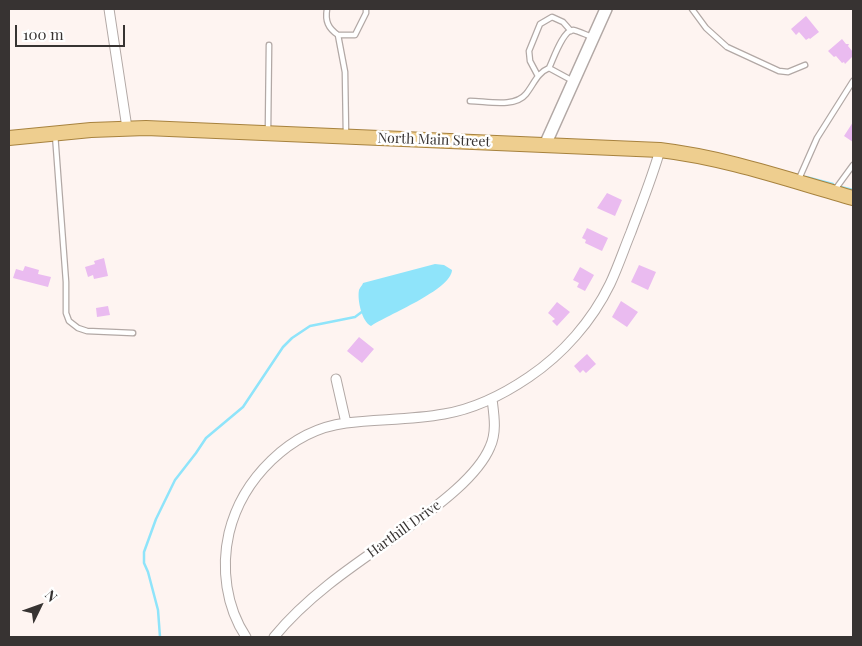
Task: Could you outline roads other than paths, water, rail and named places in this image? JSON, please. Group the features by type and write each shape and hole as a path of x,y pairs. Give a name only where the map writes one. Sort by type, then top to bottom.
{"main road":[{"name":"North Main Street","path":"9,138 127,128 660,150 735,163 853,198"}],"street":[{"path":"109,9 127,128"},
{"path":"545,144 606,9"},
{"path":"246,637 233,613 225,576 228,540 237,507 257,475 290,446 318,431 346,423 445,414 470,407 492,398 529,378 557,356 584,326 610,285 652,178 660,150"},
{"path":"336,379 346,423"},
{"name":"Harthill Drive","path":"274,637 304,605 345,572 433,510 469,476 491,446 495,418 492,398"}],"lane":[{"path":"327,9 326,19 330,30 338,35 355,35 366,13 366,9"},
{"path":"692,9 706,28 727,47 780,71 788,72 805,65"},
{"path":"538,76 530,61 529,51 540,24 552,16 563,22 571,31"},
{"path":"470,101 511,102 519,100 526,95 538,76 549,68 564,37 571,31 574,30 594,38"},
{"path":"338,35 345,72 346,137"},
{"path":"268,133 269,45"},
{"path":"549,68 573,81"},
{"path":"798,182 817,138 853,81"},
{"path":"55,133 66,282 66,314 69,321 78,328 87,331 132,333"},
{"path":"833,192 853,165"}],"water":[{"path":"435,264 444,265 452,270 449,278 441,286 371,326 368,324 361,310 359,299 359,290 363,283"}],"waterway":[{"path":"806,177 833,184"},
{"path":"841,187 853,190"},
{"path":"160,637 158,610 144,563 144,552 156,519 175,480 206,438 243,407 283,347 292,338 310,326 355,317 363,311"}]}
